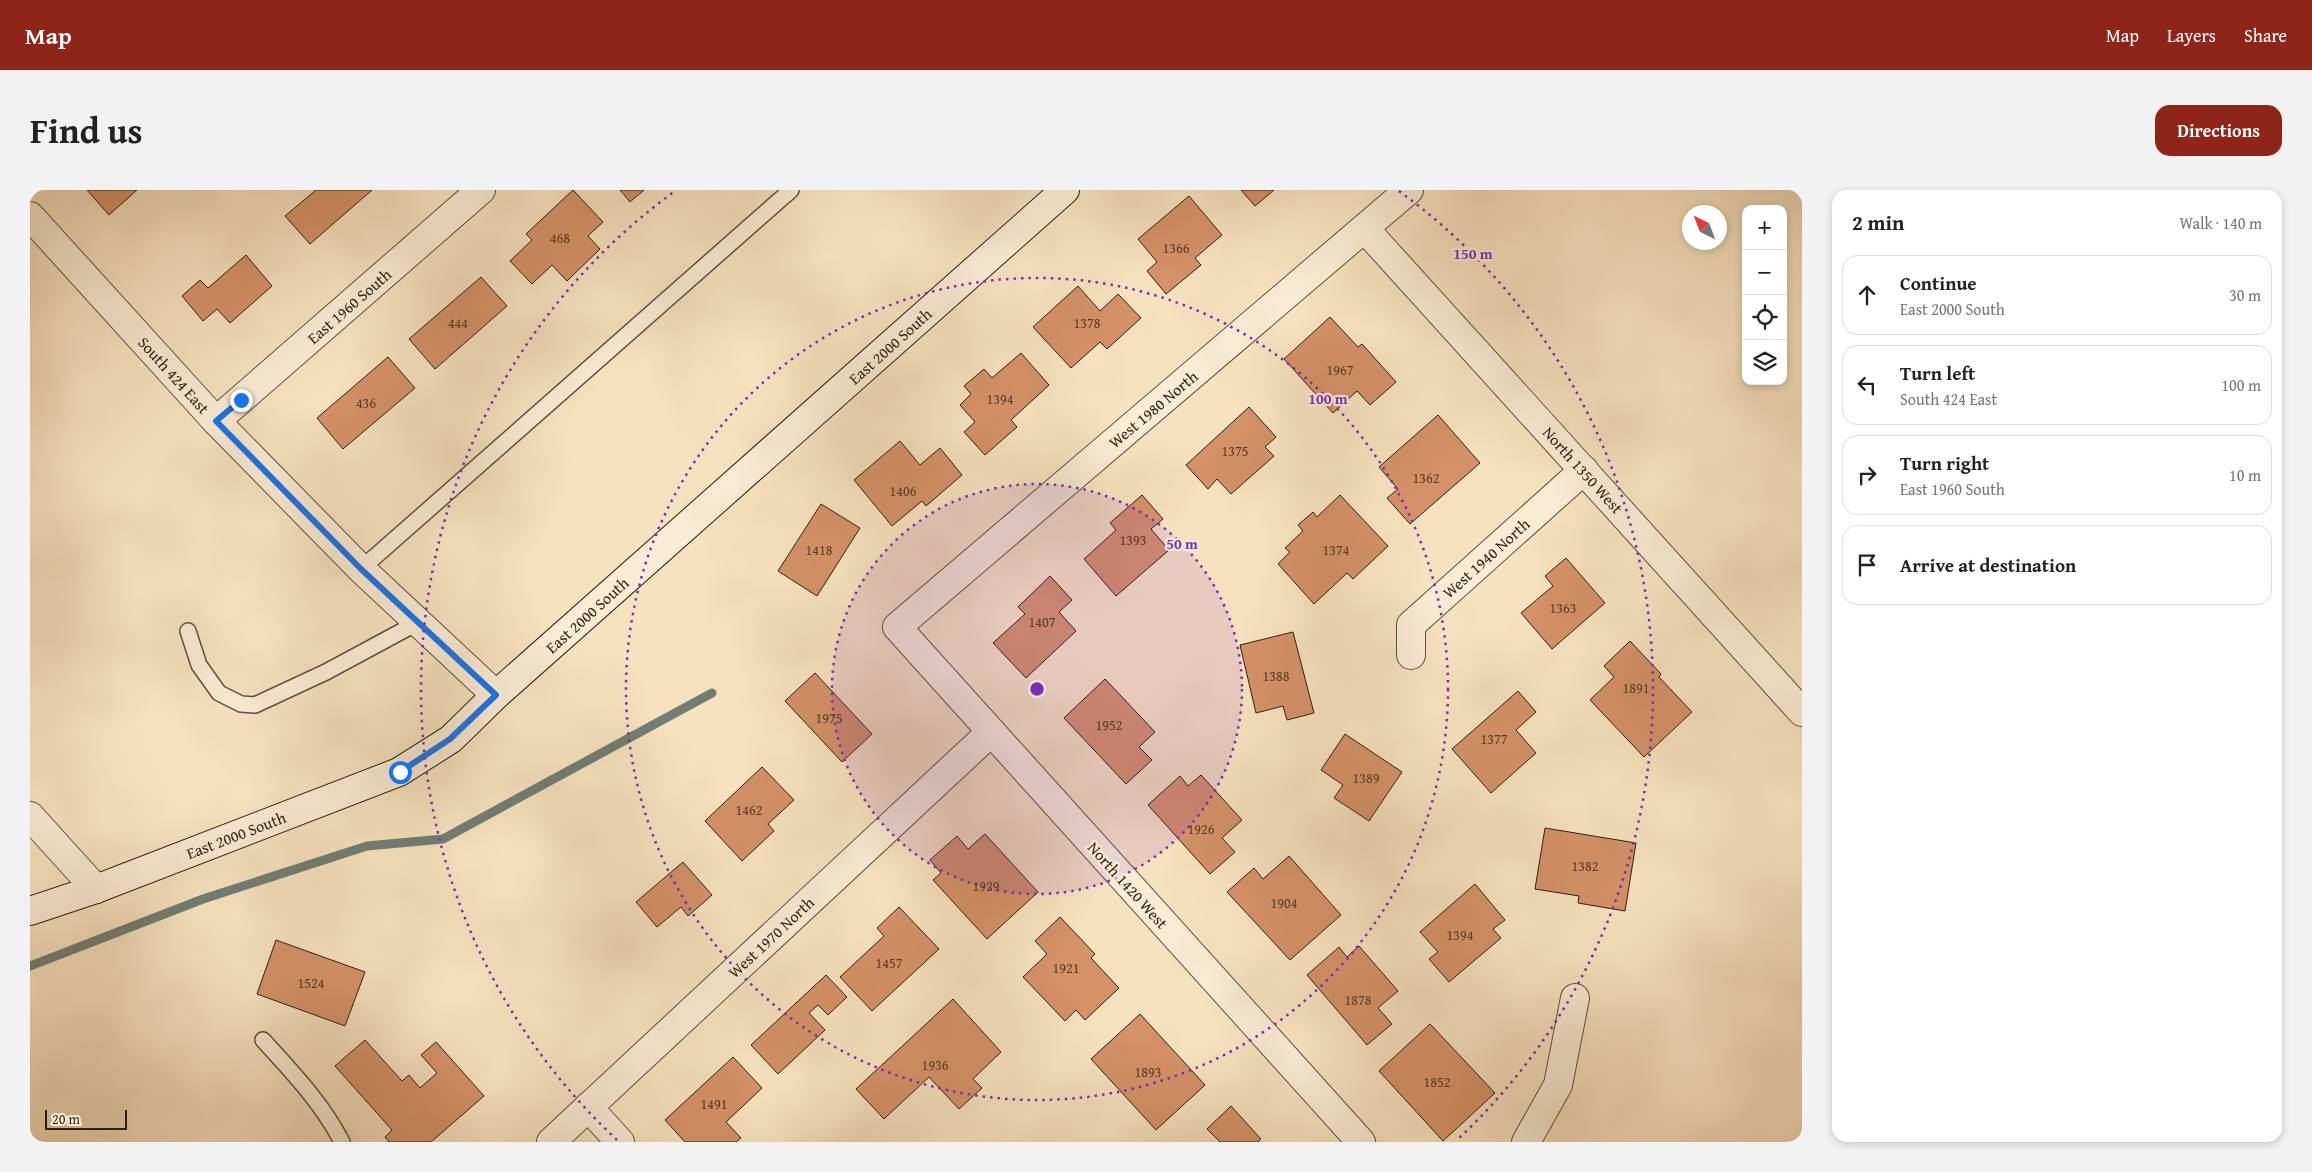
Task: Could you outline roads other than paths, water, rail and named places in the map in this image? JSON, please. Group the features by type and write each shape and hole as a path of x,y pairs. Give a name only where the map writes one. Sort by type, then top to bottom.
{"street":[{"name":"East 1960 South","path":"216,421 481,190"},
{"name":"West 1980 North","path":"897,628 1409,190"},
{"name":"East 2000 South","path":"30,911 96,889 400,772 450,739 496,695 1051,195"},
{"name":"South 424 East","path":"30,216 216,421 361,569 496,695"},
{"name":"North 1350 West","path":"1365,229 1800,705"},
{"name":"West 1940 North","path":"1411,655 1412,625 1584,470"},
{"name":"North 1420 West","path":"897,628 1361,1142"},
{"name":"West 1970 North","path":"551,1142 990,733"},
{"path":"30,816 96,889"},
{"path":"1526,1142 1558,1085 1574,998"},
{"path":"588,1107 620,1142"}],"lane":[{"path":"361,569 791,190"},
{"path":"188,631 199,665 219,693 240,704 255,705 326,672 417,623"},
{"path":"263,1040 295,1075 330,1120 342,1142"}],"waterway":[{"path":"30,966 203,899 367,846 443,839 712,693"}]}
